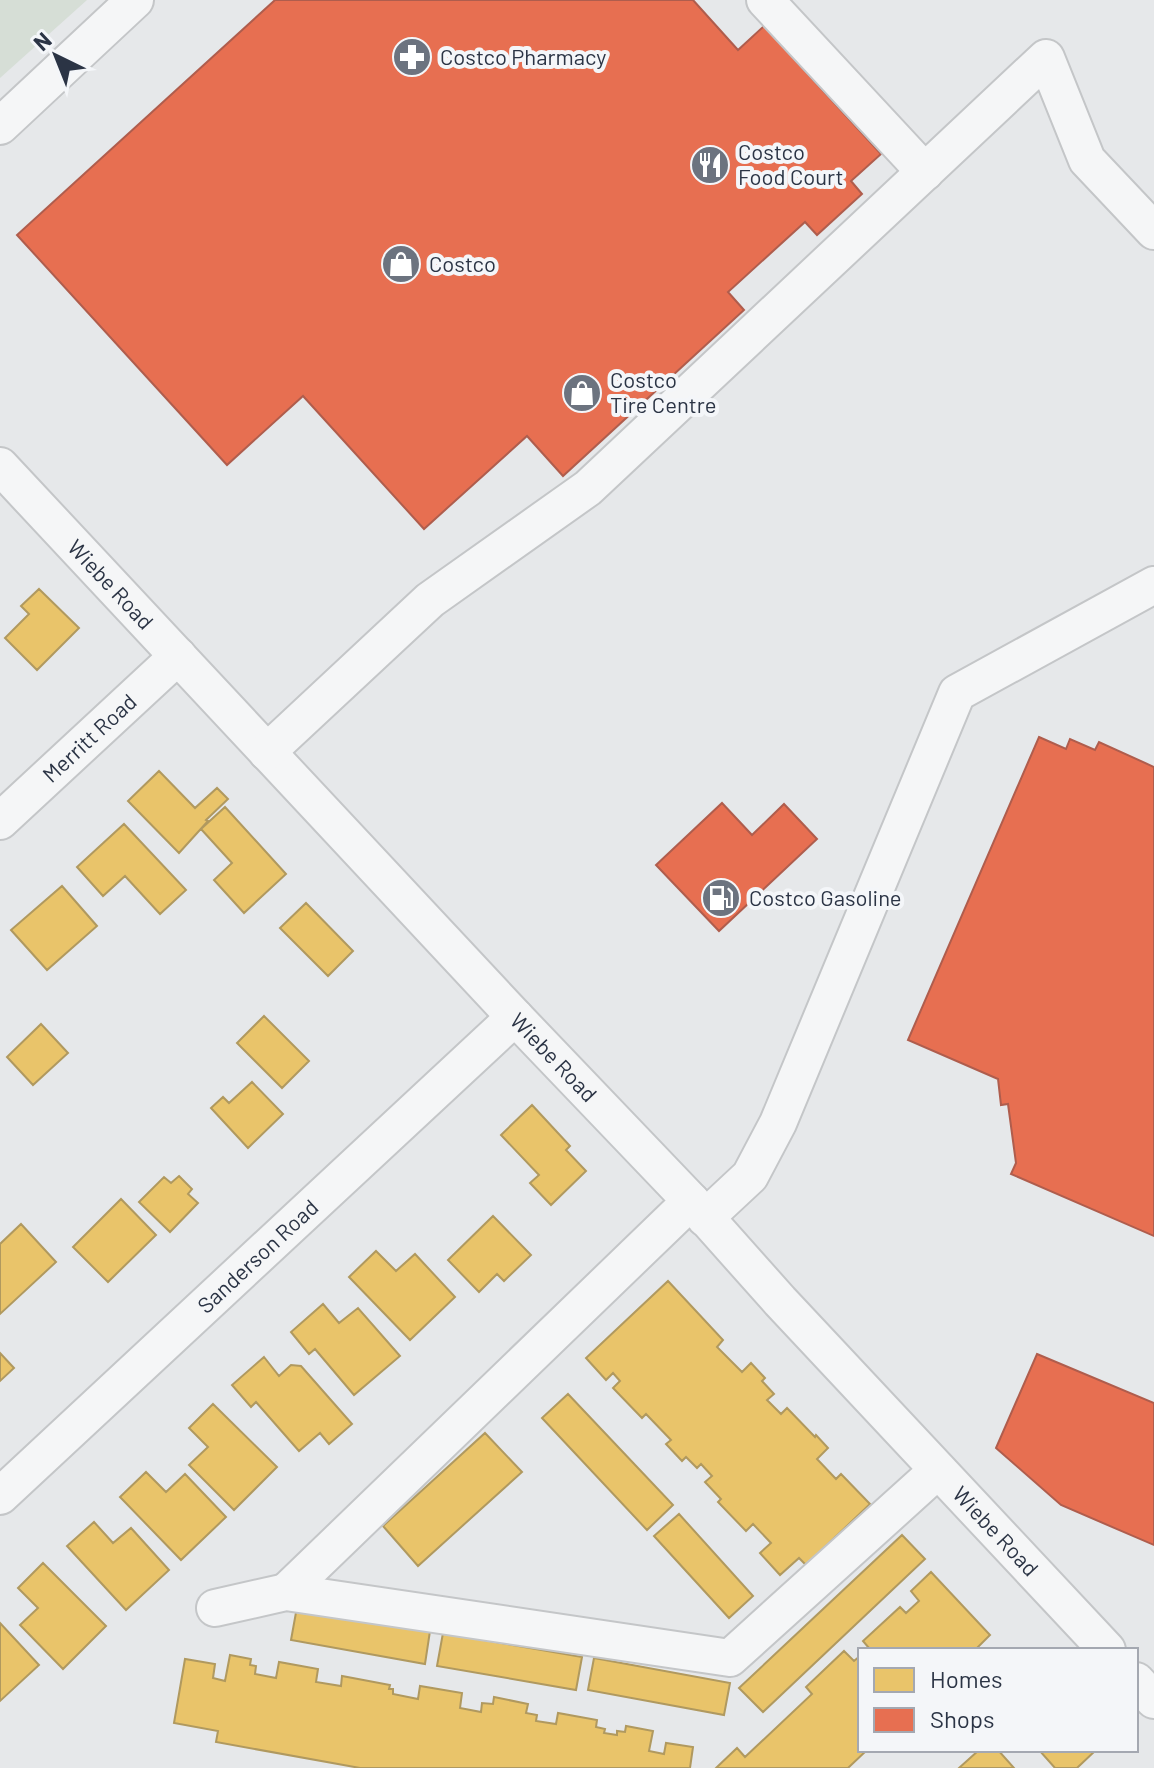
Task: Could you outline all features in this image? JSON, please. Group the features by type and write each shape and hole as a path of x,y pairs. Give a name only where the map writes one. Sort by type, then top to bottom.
{"street":[{"path":"0,126 135,0"},
{"path":"765,0 925,172"},
{"path":"267,752 430,600 588,488 1046,58 1087,160 1154,231"},
{"name":"Wiebe Road","path":"0,466 1105,1648"},
{"path":"286,1592 698,1210 750,1176 778,1123 957,693 1154,585"},
{"name":"Merritt Road","path":"0,821 178,656"},
{"name":"Sanderson Road","path":"0,1496 515,1017"},
{"path":"215,1608 286,1592 730,1658 938,1470"},
{"path":"1138,1683 1154,1700"}],"shaded area":[{"path":"0,0 87,0 0,78"}],"building: Homes":[{"path":"39,589 79,628 37,670 5,638 29,614 21,606"},
{"path":"159,771 195,808 217,788 228,799 179,853 128,801"},
{"path":"225,807 286,874 244,913 214,880 232,863 201,829"},
{"path":"124,824 186,890 160,914 125,876 103,896 77,867"},
{"path":"62,886 97,926 47,970 11,930"},
{"path":"306,903 353,951 328,976 280,928"},
{"path":"264,1016 309,1061 282,1088 237,1043"},
{"path":"41,1024 68,1053 33,1085 7,1057"},
{"path":"252,1082 283,1114 248,1148 211,1108 223,1097 229,1103"},
{"path":"532,1105 570,1146 566,1150 586,1171 551,1205 530,1183 539,1175 501,1135"},
{"path":"179,1176 192,1189 188,1194 198,1203 170,1232 139,1202 164,1177 171,1183"},
{"path":"121,1199 156,1235 108,1282 73,1247"},
{"path":"493,1216 531,1255 504,1281 497,1274 479,1292 448,1260"},
{"path":"21,1224 56,1262 0,1314 0,1244"},
{"path":"376,1251 396,1271 415,1254 455,1297 410,1340 349,1277"},
{"path":"668,1281 723,1340 717,1347 742,1372 751,1363 765,1378 762,1381 774,1394 767,1400 781,1414 787,1408 828,1448 817,1459 836,1479 841,1474 870,1504 806,1565 799,1558 780,1575 760,1553 771,1543 753,1524 746,1531 718,1502 721,1499 705,1482 712,1476 701,1464 697,1468 686,1457 682,1461 666,1444 671,1440 646,1414 642,1418 613,1388 620,1381 613,1373 606,1380 586,1358"},
{"path":"323,1304 339,1323 358,1308 400,1356 354,1395 315,1349 309,1354 291,1332"},
{"path":"0,1353 14,1368 0,1381"},
{"path":"264,1357 279,1376 291,1365 301,1366 352,1424 329,1444 320,1433 299,1451 256,1402 251,1407 232,1385"},
{"path":"568,1394 673,1505 647,1530 542,1418"},
{"path":"213,1404 277,1467 234,1510 189,1465 208,1447 189,1428"},
{"path":"485,1433 522,1472 418,1566 383,1526"},
{"path":"146,1472 166,1492 185,1474 226,1517 181,1560 120,1497"},
{"path":"679,1514 753,1596 729,1618 654,1536"},
{"path":"94,1522 113,1543 131,1528 169,1570 126,1610 67,1546"},
{"path":"902,1535 925,1559 763,1712 739,1688"},
{"path":"43,1563 106,1626 63,1669 20,1625 38,1608 18,1588"},
{"path":"931,1572 990,1635 977,1648 869,1648 863,1641 900,1607 906,1613 919,1601 911,1591"},
{"path":"297,1607 430,1631 425,1664 291,1640"},
{"path":"0,1623 39,1665 0,1701"},
{"path":"443,1633 582,1657 576,1690 437,1666"},
{"path":"844,1651 854,1661 858,1658 858,1752 865,1752 848,1768 716,1768 737,1748 745,1757 812,1694 806,1687"},
{"path":"230,1655 251,1659 250,1665 256,1666 255,1674 276,1678 279,1662 318,1669 316,1682 341,1686 342,1676 390,1685 393,1694 418,1699 420,1686 462,1693 460,1708 481,1712 482,1703 493,1704 494,1697 528,1704 526,1713 537,1715 536,1721 556,1724 558,1713 597,1720 596,1727 605,1729 604,1733 617,1735 617,1731 625,1732 626,1726 653,1731 649,1751 664,1754 666,1743 693,1747 690,1768 360,1768 216,1742 218,1731 174,1723 185,1659 215,1664 213,1678 225,1681"},
{"path":"594,1658 730,1683 724,1715 588,1690"},
{"path":"977,1752 1000,1752 1014,1768 959,1768"},
{"path":"1041,1752 1094,1752 1077,1768 1055,1768"}],"building: Shops":[{"name":"Costco","path":"275,0 693,0 738,50 764,26 881,154 851,181 862,194 817,235 805,222 728,292 744,310 563,476 527,436 424,529 303,396 227,465 17,235"},
{"path":"1039,737 1066,749 1070,739 1095,750 1099,742 1154,767 1154,1236 1011,1174 1016,1163 1008,1104 1001,1105 998,1079 908,1040"},
{"name":"Costco Gasoline","path":"722,803 752,835 784,804 817,839 719,931 656,865"},
{"path":"1037,1354 1154,1403 1154,1545 1061,1505 996,1448"}],"place":[{"name":"Costco Pharmacy","path":"412,57"},
{"name":"Costco Food Court","path":"710,165"},
{"name":"Costco","path":"401,264"},
{"name":"Costco Tire Centre","path":"582,393"},
{"name":"Costco Gasoline","path":"721,898"}]}
